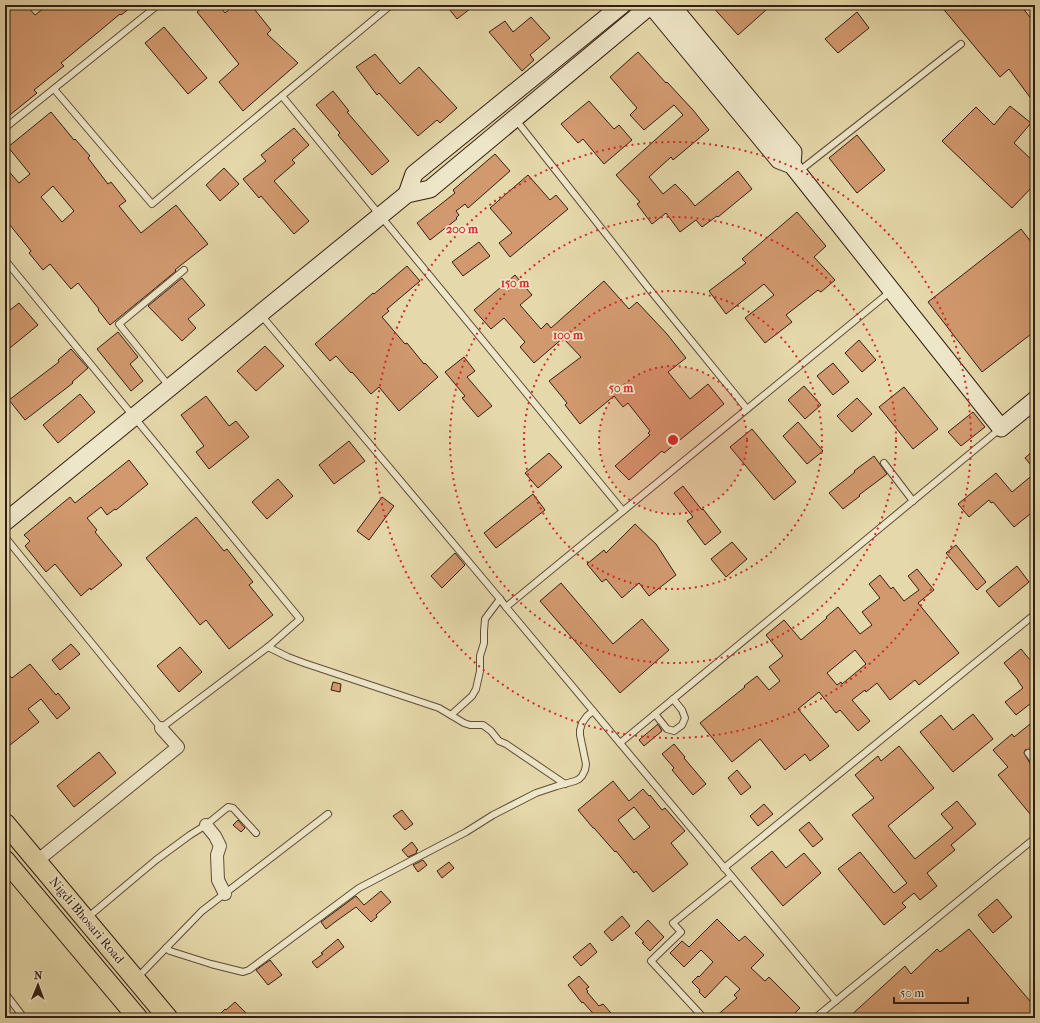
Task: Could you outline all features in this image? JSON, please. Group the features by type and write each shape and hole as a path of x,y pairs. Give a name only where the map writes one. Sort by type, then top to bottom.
{"main road":[{"name":"Nigdi Bhosari Road","path":"5,823 162,1011"},
{"name":"Nigdi Bhosari Road","path":"5,860 138,1018"}],"street":[{"path":"407,194 414,174 622,5"},
{"path":"5,522 407,194 430,190 651,5 779,160 796,168 1001,428 1035,400"},
{"path":"671,5 793,152 796,168"},
{"path":"37,861 178,747 161,728"},
{"path":"206,825 215,836 220,846 217,855 218,880 225,894"},
{"path":"138,1018 162,1011"}],"lane":[{"path":"5,128 158,5"},
{"path":"54,89 152,204 391,5"},
{"path":"796,168 961,44"},
{"path":"282,96 623,511"},
{"path":"515,119 650,290 747,409"},
{"path":"5,260 300,619 268,647 161,728 5,537"},
{"path":"170,387 119,324 184,270"},
{"path":"506,607 892,290"},
{"path":"260,314 836,1001"},
{"path":"620,743 1001,428"},
{"path":"884,463 913,501"},
{"path":"451,715 472,696 476,689 480,670 480,656 484,643 485,619 500,599"},
{"path":"724,868 1035,614"},
{"path":"268,647 288,657 439,708 470,725 482,725 487,727 499,741 506,744 565,784"},
{"path":"655,714 666,730 674,731 682,725 685,718 682,710 673,699"},
{"path":"166,948 170,951 211,964 242,972 249,970 359,888 466,832 493,815 536,793 576,782 582,776 586,764 580,730 582,723 593,711"},
{"path":"1028,753 1035,762"},
{"path":"85,919 156,860 206,825 228,807 233,808 256,833"},
{"path":"136,979 202,911 328,814"},
{"path":"815,1018 1035,838"},
{"path":"700,1018 702,1016 651,961 681,932 673,923 731,876"},
{"path":"5,993 24,1018"}],"building":[{"path":"5,5 26,5 35,15 48,5 134,5 121,15 120,14 61,63 64,66 34,90 37,93 5,119"},
{"path":"206,5 219,5 225,13 235,5 251,5 271,30 267,34 298,63 243,111 219,82 239,64 197,12"},
{"path":"446,5 475,5 457,19"},
{"path":"711,5 761,5 766,10 738,35"},
{"path":"940,5 1020,5 1035,23 1035,104 1009,69 1000,77"},
{"path":"857,12 869,28 838,53 825,39"},
{"path":"531,17 550,38 530,55 534,60 522,71 489,32 505,21 513,32"},
{"path":"164,27 207,78 188,94 145,43"},
{"path":"638,52 693,110 709,130 673,160 671,157 649,177 663,194 675,184 695,206 738,171 752,189 718,217 717,216 702,227 696,220 680,232 666,213 652,224 637,204 640,202 616,175 683,115 674,105 644,130 630,115 637,108 610,77"},
{"path":"375,54 400,84 419,67 457,108 440,123 437,120 418,136 379,93 377,95 356,67"},
{"path":"333,91 349,111 347,112 389,161 372,175 338,135 340,133 316,105"},
{"path":"589,101 614,129 619,125 632,140 604,164 583,139 578,143 561,124"},
{"path":"1010,106 1031,123 1014,143 1035,163 1035,184 1012,208 942,141 976,107 994,125"},
{"path":"51,112 74,140 75,139 90,156 88,158 108,184 111,182 126,201 119,206 141,233 176,205 208,244 110,325 78,283 71,289 50,264 43,270 29,253 31,251 5,219 5,167 19,183 30,174 8,147","holes":["53,186 74,211 62,222 41,197"]},
{"path":"294,128 309,145 292,160 295,163 274,181 309,221 294,234 261,196 259,198 243,179 266,161 261,155"},
{"path":"857,135 885,170 857,193 829,158"},
{"path":"495,154 510,171 468,208 465,204 456,211 459,215 456,218 457,219 430,240 417,223 455,193 453,190"},
{"path":"224,168 239,184 220,201 206,185"},
{"path":"528,175 550,200 556,195 568,209 510,257 499,243 512,233 490,208"},
{"path":"797,212 826,246 814,257 835,280 821,292 818,290 786,315 792,322 765,343 745,318 774,295 764,284 726,314 709,291 746,263 742,259"},
{"path":"1021,229 1035,247 1035,331 982,372 928,302"},
{"path":"479,242 490,256 463,276 452,262"},
{"path":"407,266 420,281 387,309 389,311 382,317 405,344 407,343 424,364 425,363 438,377 399,411 379,387 371,394 336,356 330,361 315,344 373,293 374,294"},
{"path":"515,275 532,295 520,305 541,329 547,323 551,328 604,281 629,309 637,302 667,334 686,358 668,372 690,399 708,384 724,404 664,453 662,451 629,480 615,466 650,435 648,433 650,431 628,403 623,407 614,396 580,424 565,405 567,403 549,381 581,357 563,338 534,363 520,347 525,342 504,318 491,329 474,310"},
{"path":"182,278 205,305 188,319 196,328 182,341 148,306"},
{"path":"19,303 38,325 5,352 5,304 10,310"},
{"path":"118,332 138,357 130,364 143,381 131,391 97,349"},
{"path":"859,340 876,360 862,372 845,353"},
{"path":"265,346 284,366 256,391 237,371"},
{"path":"71,349 88,368 72,382 73,383 25,420 9,400 59,362 58,360"},
{"path":"464,357 475,371 467,377 492,406 478,417 462,398 465,396 445,372"},
{"path":"833,363 849,382 833,395 817,376"},
{"path":"804,386 821,405 805,419 788,400"},
{"path":"904,387 938,429 913,449 879,407"},
{"path":"80,394 95,412 58,443 43,425"},
{"path":"206,396 229,426 236,421 249,437 209,469 196,452 204,446 181,415"},
{"path":"857,398 872,414 852,432 837,416"},
{"path":"973,412 985,427 961,446 948,432"},
{"path":"798,422 823,451 807,464 783,436"},
{"path":"752,429 796,482 774,500 730,447"},
{"path":"349,441 365,461 334,484 319,465"},
{"path":"1035,449 1035,470 1025,458"},
{"path":"549,453 562,467 538,488 525,473"},
{"path":"874,456 887,474 843,509 829,493"},
{"path":"129,460 148,484 116,510 115,509 107,515 101,507 87,518 97,530 95,532 122,565 91,590 90,588 81,596 55,564 46,572 25,546 30,541 24,535 70,497 75,503"},
{"path":"996,473 1012,492 1035,473 1035,510 1014,527 993,502 991,503 989,500 969,517 958,504"},
{"path":"278,479 293,496 267,519 252,502"},
{"path":"683,486 721,532 705,545 687,521 693,517 674,493"},
{"path":"533,494 545,510 496,548 484,533"},
{"path":"382,497 394,506 369,540 357,531"},
{"path":"196,517 224,551 227,549 253,582 249,585 273,615 229,649 206,620 200,625 146,558"},
{"path":"635,524 656,544 676,575 649,596 639,583 622,598 606,579 602,582 587,564 604,550 606,553"},
{"path":"732,542 747,559 726,577 711,559"},
{"path":"956,545 986,582 977,590 946,553"},
{"path":"455,553 465,565 442,588 431,576"},
{"path":"1017,566 1029,582 999,607 986,591"},
{"path":"917,569 934,590 918,603 959,653 919,685 915,680 890,700 877,683 866,692 865,690 852,700 870,721 858,731 840,710 836,713 819,692 798,709 829,746 810,761 805,754 785,770 760,739 732,762 700,723 757,676 769,690 780,681 769,667 783,656 766,635 784,620 801,640 838,607 860,634 872,625 862,612 880,598 869,584 880,575 891,589 893,587 904,601 919,590 908,576","holes":["855,650 866,664 842,684 841,682 837,685 827,673"]},
{"path":"561,583 613,644 642,619 669,650 620,693 540,601"},
{"path":"71,644 80,654 60,670 52,660"},
{"path":"180,647 202,672 179,692 157,666"},
{"path":"1021,649 1035,666 1035,700 1016,715 1005,702 1023,688 1004,663"},
{"path":"30,664 56,695 58,693 70,708 57,719 41,699 28,709 39,722 5,749 5,671 12,678"},
{"path":"333,682 341,684 340,692 331,690"},
{"path":"973,714 993,739 953,772 920,732 941,715 953,730"},
{"path":"1035,720 1035,755 1029,749 1025,750 1024,753 1031,765 1035,766 1035,820 998,775 1008,767 993,750 1012,734 1014,737"},
{"path":"658,724 662,731 644,746 639,740"},
{"path":"674,744 706,784 693,795 672,770 674,768 662,754"},
{"path":"899,746 934,788 888,826 915,859 953,828 941,814 957,801 976,824 951,845 955,850 927,873 937,886 920,900 914,893 902,903 906,907 884,925 838,869 860,852 894,893 907,883 852,815 874,798 855,775 878,756 881,761"},
{"path":"99,752 116,773 74,807 57,786"},
{"path":"737,770 751,787 741,795 728,778"},
{"path":"613,781 629,801 643,789 662,810 665,808 685,831 671,843 688,864 653,892 636,871 634,873 578,810","holes":["634,807 650,827 634,840 618,820"]},
{"path":"764,804 773,814 758,826 750,816"},
{"path":"402,810 413,824 405,830 393,816"},
{"path":"238,820 245,828 241,832 233,825"},
{"path":"809,822 823,839 813,847 799,830"},
{"path":"412,842 418,850 416,851 417,853 408,857 402,850"},
{"path":"772,851 786,868 804,853 821,873 783,906 751,868"},
{"path":"423,860 427,865 418,872 413,865"},
{"path":"449,862 454,868 442,878 437,871"},
{"path":"381,891 391,902 376,915 377,917 371,922 356,907 326,929 321,922 356,896 364,905"},
{"path":"997,899 1012,917 993,933 978,915"},
{"path":"622,916 630,926 612,941 604,932"},
{"path":"717,919 739,941 745,936 764,955 751,968 765,981 769,977 800,1008 790,1018 714,1018 737,998 734,995 740,989 726,976 705,998 692,982 698,976 699,977 713,962 701,950 684,967 670,953 682,941 689,947"},
{"path":"648,920 664,937 650,951 635,933"},
{"path":"969,929 1035,1007 1035,1009 1024,1018 848,1018 905,966 911,974 937,949 940,952"},
{"path":"338,939 344,947 317,968 312,962 323,954 321,953"},
{"path":"590,943 597,952 581,966 573,957"},
{"path":"270,960 282,975 268,985 256,970"},
{"path":"579,976 589,987 586,989 588,991 587,992 599,1006 603,1004 611,1013 605,1018 597,1018 583,1002 582,1003 568,985"},
{"path":"235,1002 251,1018 237,1018 234,1014 232,1016 235,1018 216,1018 225,1009 226,1010"}]}
